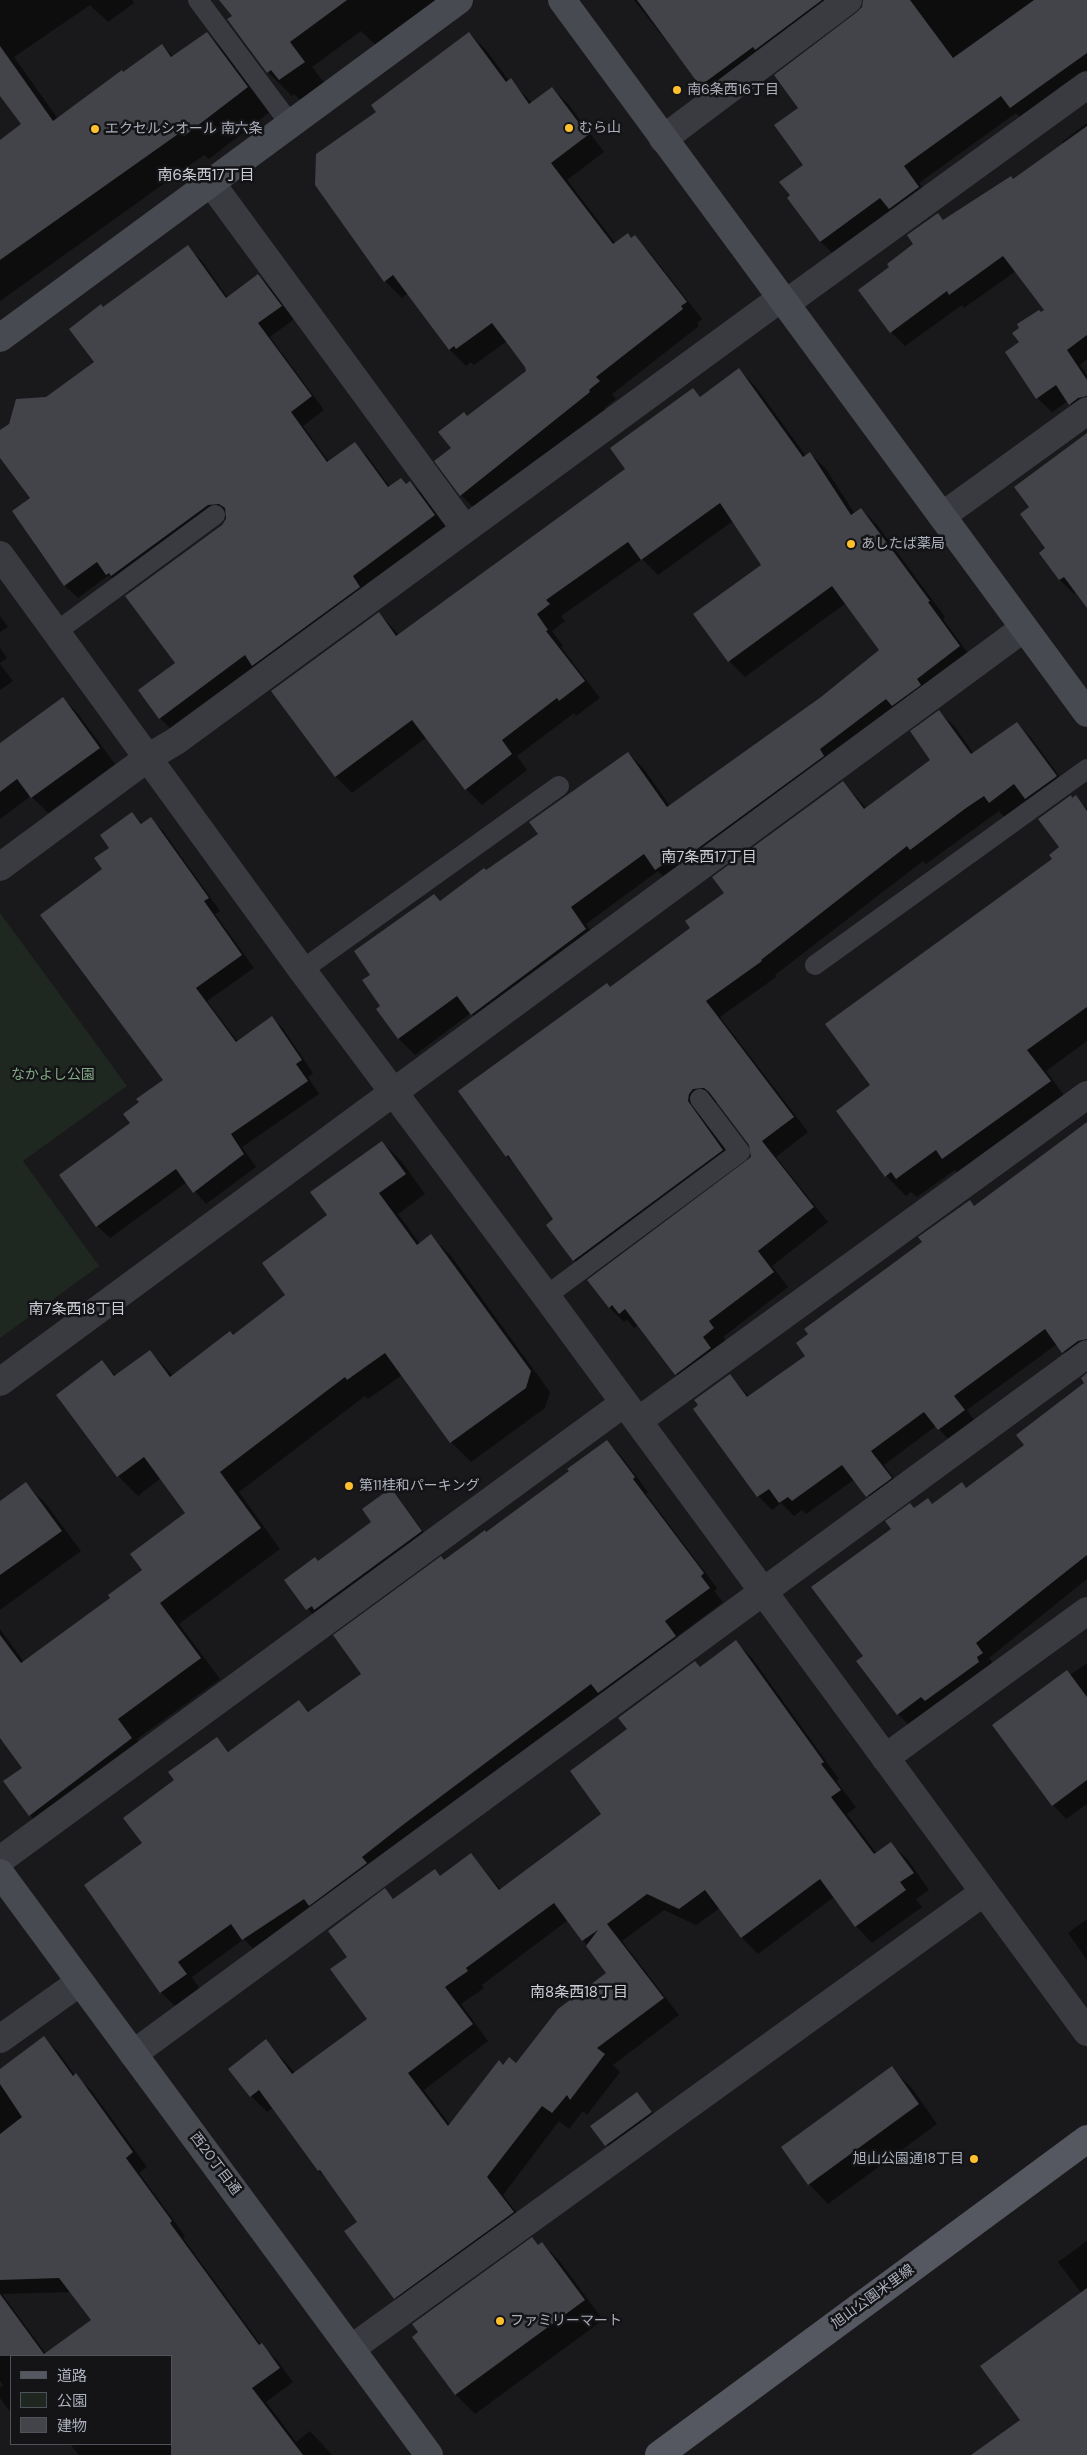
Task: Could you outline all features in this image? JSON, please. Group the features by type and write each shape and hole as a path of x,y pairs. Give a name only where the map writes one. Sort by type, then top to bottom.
{"main road":[{"name":"旭山公園米里線","path":"659,2455 1087,2138"}],"street":[{"path":"0,338 459,0"},
{"path":"562,0 1087,714"},
{"path":"663,139 848,0"},
{"path":"0,866 149,757 176,741 465,529 1087,85"},
{"path":"211,184 465,529"},
{"path":"942,516 1087,411"},
{"path":"0,555 149,757 302,970 546,1296 1087,2032"},
{"path":"0,1382 1024,628"},
{"path":"0,1860 631,1412 1087,1095"},
{"path":"134,2054 1087,1354"},
{"path":"886,1758 1087,1611"},
{"name":"西20丁目通","path":"0,1874 430,2455"},
{"path":"352,2348 984,1892"},
{"path":"0,2040 80,1982"}],"lane":[{"path":"198,0 291,124"},
{"path":"56,632 215,515"},
{"path":"815,965 1087,769"},
{"path":"302,970 559,786"},
{"path":"546,1296 740,1152 700,1099"}],"green space":[{"name":"なかよし公園","path":"0,913 127,1086 23,1161 99,1266 0,1338"}],"building":[{"path":"219,0 347,0 290,42 305,62 279,80 271,70 267,73 227,19 232,16"},
{"path":"637,0 822,0 755,50 753,47 700,86"},
{"path":"863,0 910,0 953,58 1034,0 1087,0 1087,53 1010,108 1001,96 904,166 919,187 889,209 880,198 820,242 787,198 790,195 779,182 803,165 774,125 798,108 774,75 857,12 862,7"},
{"path":"207,32 248,87 184,136 181,132 0,260 0,140 21,124 0,96 0,46 53,121 122,70 123,72 162,44 171,57"},
{"path":"469,32 506,82 511,78 529,104 552,87 588,135 551,163 613,244 628,233 631,238 635,235 687,302 681,306 683,309 596,377 600,381 589,390 590,392 460,496 434,461 451,448 438,432 464,412 467,416 526,371 525,367 492,323 456,349 454,346 449,350 393,275 384,282 315,185 316,154 376,112 371,105"},
{"path":"1087,126 1087,335 1067,350 1087,380 1087,396 1078,398 1069,405 1056,385 1036,399 1005,352 1019,342 1012,333 1019,328 1017,324 1039,310 1041,312 1044,310 1003,256 949,295 947,291 890,333 858,290 889,267 887,264 913,244 907,235 938,213 943,220 1011,176 1013,179"},
{"path":"188,245 226,298 258,274 282,306 258,323 312,396 291,412 327,462 355,442 388,487 401,478 406,484 410,481 435,515 353,576 360,587 252,666 245,655 159,719 138,690 175,663 125,596 222,525 226,519 225,508 219,504 208,505 111,576 109,573 106,575 97,562 64,586 12,511 30,498 0,458 0,430 9,424 16,399 46,397 94,362 69,329 101,304 103,307"},
{"path":"739,368 803,457 810,452 851,515 861,508 930,601 928,602 960,646 917,679 921,685 892,706 886,699 820,749 824,756 693,852 689,847 655,870 644,854 571,907 586,929 471,1015 457,996 398,1039 376,1009 380,1006 362,980 370,975 354,951 434,894 440,901 484,868 486,870 538,834 529,822 628,752 667,807 821,697 879,650 832,586 728,662 693,614 761,565 720,503 641,560 628,542 546,600 550,604 537,614 548,630 546,631 585,681 559,701 557,698 502,740 512,754 465,790 412,720 335,777 271,691 379,612 396,636 625,469 610,448 693,388 700,397"},
{"path":"1087,433 1087,608 1064,577 1059,580 1039,553 1045,548 1020,514 1029,507 1014,487"},
{"path":"63,697 100,748 31,798 17,779 0,792 0,743"},
{"path":"939,710 971,754 1017,722 1057,776 1025,799 1014,784 989,803 984,796 910,850 907,846 762,961 706,1001 794,1117 762,1141 814,1207 758,1251 774,1272 709,1321 714,1328 703,1337 711,1348 675,1375 625,1309 619,1314 612,1305 609,1308 587,1280 751,1157 749,1145 709,1092 704,1088 693,1089 689,1094 688,1101 723,1150 573,1261 546,1225 553,1219 508,1155 506,1157 458,1091 607,983 610,987 690,928 685,921 724,893 712,877 843,781 864,809 930,760 910,731"},
{"path":"1071,795 1072,798 1076,795 1087,811 1087,1007 1027,1050 1051,1081 942,1159 936,1150 896,1179 891,1172 885,1177 836,1111 870,1085 825,1024 1052,859 1049,855 1059,847 1038,819"},
{"path":"132,812 141,824 151,817 209,898 204,901 242,955 196,988 236,1042 272,1016 302,1060 296,1064 308,1081 231,1134 244,1154 193,1193 176,1169 96,1227 59,1175 130,1123 123,1114 139,1102 136,1099 163,1080 40,915 102,869 94,858 109,848 100,835"},
{"path":"1087,1122 1087,1339 1078,1341 1062,1353 1045,1329 954,1396 965,1410 938,1430 924,1412 871,1451 892,1478 866,1497 842,1465 792,1501 788,1497 779,1503 769,1489 757,1497 693,1409 698,1405 694,1400 730,1374 747,1397 805,1356 796,1343 808,1334 804,1329 922,1242 918,1237 970,1200 974,1206"},
{"path":"382,1141 406,1174 379,1193 417,1245 431,1234 531,1371 526,1388 450,1443 385,1353 347,1380 345,1377 220,1472 261,1528 160,1603 201,1658 118,1719 132,1738 29,1816 3,1781 22,1768 0,1738 0,1635 21,1663 110,1598 108,1595 142,1570 130,1554 185,1513 144,1457 117,1477 56,1395 102,1360 114,1376 150,1350 170,1377 230,1331 233,1335 285,1295 262,1263 327,1215 310,1192"},
{"path":"1087,1373 1087,1555 976,1643 983,1653 977,1657 979,1662 925,1701 921,1697 897,1715 856,1661 863,1656 811,1587 891,1529 885,1521 910,1503 914,1508 928,1498 932,1504 962,1482 966,1488 1024,1445 1016,1435 1084,1383 1081,1378"},
{"path":"607,1440 635,1477 633,1479 704,1573 701,1576 710,1588 665,1621 676,1636 598,1693 591,1684 362,1857 367,1863 309,1906 304,1899 242,1940 231,1924 178,1962 187,1974 160,1993 84,1885 142,1843 123,1818 174,1780 168,1772 217,1737 228,1752 299,1700 308,1712 361,1674 333,1635 441,1556 444,1560 485,1530 486,1532 569,1471 567,1469"},
{"path":"26,1482 62,1531 0,1575 0,1501"},
{"path":"391,1488 422,1531 314,1610 312,1606 306,1610 284,1580 315,1557 318,1561 371,1522 362,1509"},
{"path":"736,1640 824,1762 821,1764 841,1790 831,1797 874,1854 891,1842 914,1873 900,1882 906,1890 855,1927 820,1879 741,1938 705,1890 679,1909 647,1894 607,1924 664,1998 597,2048 605,2054 570,2100 567,2095 552,2113 542,2106 487,2177 514,2212 394,2299 344,2231 357,2222 320,2170 318,2171 259,2090 250,2097 228,2069 266,2039 292,2074 367,2019 330,1969 347,1957 328,1931 385,1888 393,1899 435,1869 440,1876 471,1853 499,1890 601,1814 570,1771 627,1729 618,1718 695,1661 700,1667","holes":["554,1903 582,1941 598,1930 586,1946 606,1973 558,2009 516,2063 509,2057 503,2065 499,2060 448,2126 408,2073 473,2024 445,1987 468,1971 466,1968"]},
{"path":"1067,1670 1087,1697 1087,1780 1052,1806 992,1725"},
{"path":"44,2036 73,2076 76,2073 133,2152 126,2158 172,2221 170,2223 259,2345 262,2343 280,2368 252,2388 303,2455 171,2455 172,2355 0,2356 0,2294 44,2354 91,2320 59,2278 0,2280 0,2134 22,2117 0,2084 0,2069"},
{"path":"892,2066 919,2104 808,2185 781,2147"},
{"path":"637,2092 652,2112 605,2146 590,2126"},
{"path":"532,2237 538,2245 542,2242 585,2300 455,2395 412,2337 418,2332 412,2324"},
{"path":"1087,2288 1087,2455 971,2455 1020,2420 980,2366"}],"place":[{"name":"南6条西16丁目","path":"677,90"},
{"name":"むら山","path":"569,128"},
{"name":"エクセルシオール 南六条","path":"95,129"},
{"name":"あしたば薬局","path":"851,544"},
{"name":"第11桂和パーキング","path":"349,1486"},
{"name":"旭山公園通18丁目","path":"974,2159"},
{"name":"ファミリーマート","path":"500,2321"}],"district":[{"name":"南6条西17丁目","path":"206,176"},
{"name":"南7条西17丁目","path":"709,858"},
{"name":"南7条西18丁目","path":"77,1310"},
{"name":"南8条西18丁目","path":"579,1993"}]}
